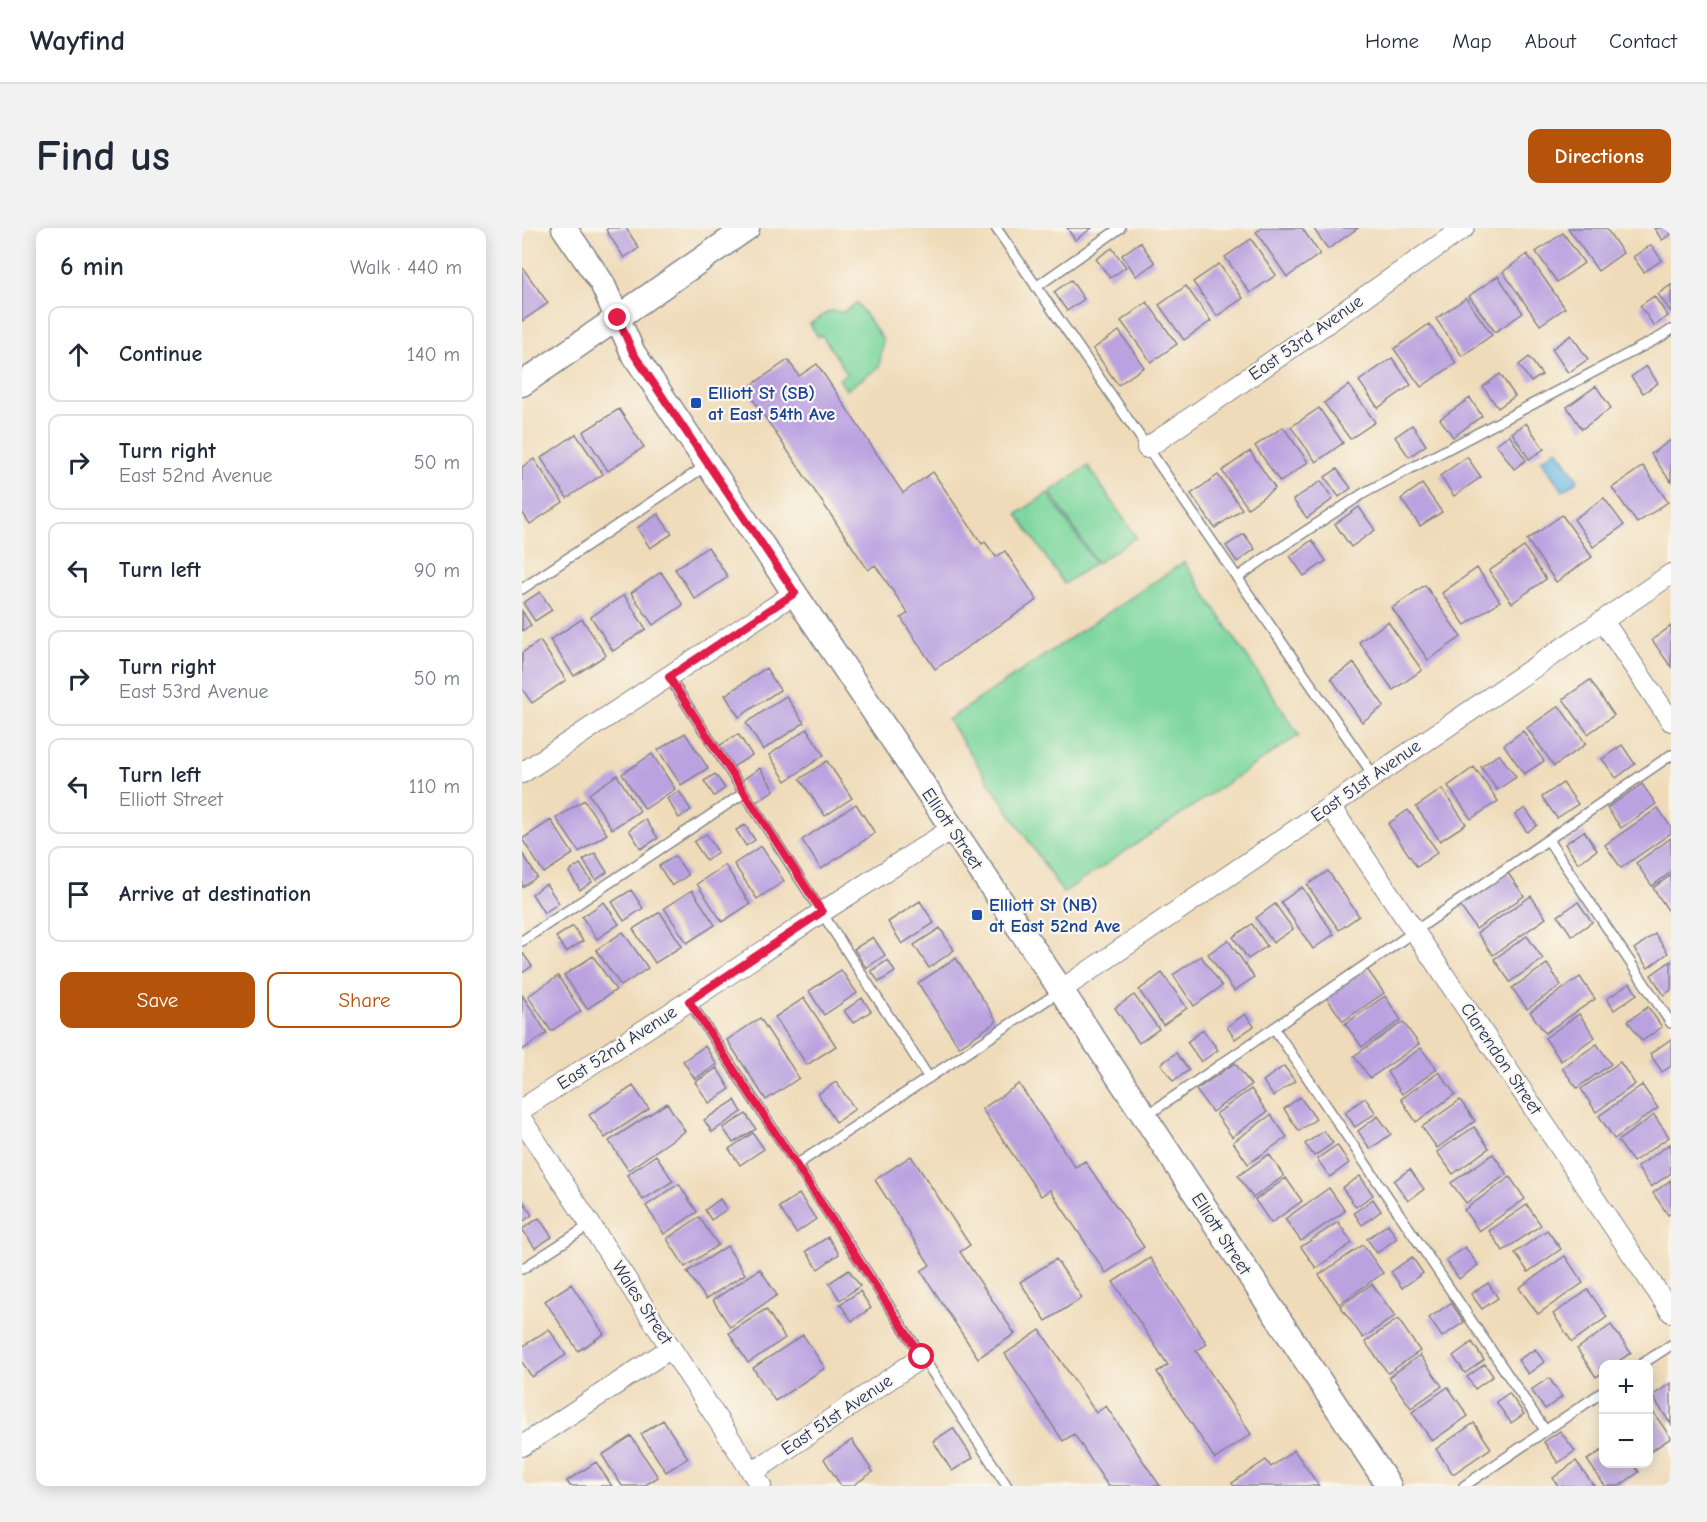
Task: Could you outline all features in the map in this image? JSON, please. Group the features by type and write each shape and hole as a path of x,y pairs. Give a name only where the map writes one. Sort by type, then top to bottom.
{"street":[{"name":"Elliott Street","path":"564,228 602,283 633,353 1061,990 1389,1486"},
{"path":"522,384 747,228"},
{"name":"East 53rd Avenue","path":"1147,448 1464,228"},
{"name":"East 51st Avenue","path":"1061,990 1671,574"},
{"path":"522,773 795,593"},
{"path":"1603,621 1671,722"},
{"name":"Clarendon Street","path":"1330,806 1671,1312"},
{"name":"East 52nd Avenue","path":"522,1109 952,829"},
{"name":"Wales Street","path":"522,1120 756,1479"},
{"path":"522,1446 671,1348"},
{"name":"East 51st Avenue","path":"756,1479 922,1357"}],"lane":[{"path":"996,228 1374,776"},
{"path":"1036,287 1120,228"},
{"path":"1237,578 1364,493 1671,330"},
{"path":"522,589 708,464"},
{"path":"669,677 929,1078"},
{"path":"1144,1117 1671,755"},
{"path":"522,941 744,793"},
{"path":"1548,840 1671,1023"},
{"path":"796,1166 1061,990"},
{"path":"689,1001 1006,1486"},
{"path":"1274,1028 1545,1430"},
{"path":"522,1269 591,1224"},
{"path":"1649,1360 1671,1345"},
{"path":"1464,1486 1599,1393"}],"green space":[{"path":"857,303 883,340 879,367 846,390 839,379 847,373 822,335 818,337 810,324 830,311 843,312"},
{"path":"1088,466 1136,537 1097,563 1050,492"},
{"path":"1048,493 1095,563 1064,584 1017,514"},
{"path":"1184,562 1299,735 1063,893 948,720"}],"water":[{"path":"1557,449 1578,480 1563,491 1541,460"}],"building":[{"path":"626,228 639,248 624,258 606,230"},
{"path":"1067,228 1092,228 1075,240"},
{"path":"1262,228 1302,228 1320,254 1287,277 1256,232"},
{"path":"1313,228 1358,228 1328,249"},
{"path":"1568,228 1606,228 1623,253 1598,271"},
{"path":"1654,228 1671,228 1671,234 1662,240"},
{"path":"1563,233 1584,263 1557,282 1536,252"},
{"path":"1251,239 1276,275 1250,293 1225,257"},
{"path":"1140,242 1155,263 1136,276 1122,255"},
{"path":"1651,245 1662,260 1644,272 1633,257"},
{"path":"1112,248 1126,267 1110,278 1096,259"},
{"path":"1527,254 1565,308 1540,325 1503,272"},
{"path":"1219,264 1243,298 1217,316 1193,282"},
{"path":"522,267 548,303 522,321"},
{"path":"1498,276 1523,313 1495,332 1469,296"},
{"path":"1071,280 1084,299 1067,311 1054,292"},
{"path":"1671,285 1671,312 1658,294"},
{"path":"1186,286 1211,321 1184,340 1159,305"},
{"path":"1654,296 1668,316 1654,326 1640,306"},
{"path":"1466,298 1492,335 1462,356 1436,319"},
{"path":"1147,302 1177,344 1151,362 1121,321"},
{"path":"1429,324 1456,363 1421,387 1394,349"},
{"path":"1119,331 1144,367 1118,385 1093,349"},
{"path":"1571,335 1588,359 1568,373 1552,349"},
{"path":"1529,357 1542,375 1531,382 1519,365"},
{"path":"1392,358 1411,385 1378,408 1359,381"},
{"path":"788,360 799,376 817,364 903,493 933,472 982,544 985,542 996,557 1005,551 1037,600 935,669 901,618 908,613 875,565 868,570 746,389"},
{"path":"1646,366 1658,383 1643,393 1631,377"},
{"path":"1500,374 1515,396 1498,408 1483,387"},
{"path":"1349,385 1375,422 1350,439 1324,403"},
{"path":"1596,386 1611,408 1582,429 1567,407"},
{"path":"1470,398 1482,416 1453,437 1440,419"},
{"path":"1319,408 1343,443 1316,462 1291,427"},
{"path":"619,409 644,447 608,471 583,432"},
{"path":"1526,423 1544,449 1529,459 1512,433"},
{"path":"1412,425 1426,445 1409,457 1395,437"},
{"path":"1283,427 1308,462 1280,482 1255,446"},
{"path":"576,434 603,474 567,498 541,458"},
{"path":"1509,435 1526,460 1514,469 1496,444"},
{"path":"1671,440 1671,482 1651,454"},
{"path":"1250,451 1275,488 1248,508 1222,471"},
{"path":"1467,457 1481,477 1454,496 1440,476"},
{"path":"534,459 563,502 530,524 522,512 522,467"},
{"path":"1643,466 1668,502 1637,523 1612,488"},
{"path":"1337,469 1351,488 1339,497 1325,477"},
{"path":"1218,475 1242,509 1215,528 1191,494"},
{"path":"1321,481 1333,499 1307,518 1293,500"},
{"path":"1422,484 1442,512 1420,526 1401,499"},
{"path":"1604,498 1624,525 1593,547 1574,519"},
{"path":"1359,507 1375,530 1351,547 1335,524"},
{"path":"658,514 672,534 650,548 637,528"},
{"path":"1562,515 1592,557 1556,582 1527,540"},
{"path":"1244,534 1255,549 1237,562 1226,546"},
{"path":"1312,540 1326,561 1304,576 1290,556"},
{"path":"708,547 728,577 695,599 675,569"},
{"path":"1524,547 1546,579 1512,603 1489,571"},
{"path":"1477,568 1500,601 1465,625 1442,593"},
{"path":"661,572 683,605 653,625 631,593"},
{"path":"1425,585 1461,637 1428,660 1392,608"},
{"path":"540,592 552,610 535,621 523,603"},
{"path":"624,595 646,629 613,651 591,617"},
{"path":"522,611 531,625 522,631"},
{"path":"582,619 606,655 574,676 550,640"},
{"path":"1388,622 1422,670 1393,690 1359,642"},
{"path":"1671,626 1671,667 1652,640"},
{"path":"540,641 566,680 532,703 522,689 522,653"},
{"path":"1354,663 1384,706 1362,722 1331,678"},
{"path":"766,668 780,690 739,717 725,695"},
{"path":"1590,680 1614,715 1588,734 1563,699"},
{"path":"786,696 804,723 763,750 746,723"},
{"path":"1559,706 1586,744 1554,766 1527,728"},
{"path":"807,729 824,755 786,781 769,755"},
{"path":"1523,731 1544,761 1524,774 1504,745"},
{"path":"685,733 708,768 681,785 658,750"},
{"path":"738,734 752,755 733,767 719,746"},
{"path":"1622,745 1635,764 1616,778 1602,759"},
{"path":"652,754 675,789 645,809 622,774"},
{"path":"1499,754 1516,777 1497,790 1481,767"},
{"path":"827,761 852,798 825,816 800,779"},
{"path":"1474,767 1498,801 1471,819 1448,786"},
{"path":"760,768 774,790 756,802 741,781"},
{"path":"715,774 725,788 714,796 704,781"},
{"path":"617,775 640,811 612,829 589,794"},
{"path":"1563,783 1578,804 1557,818 1542,797"},
{"path":"1642,784 1656,804 1621,828 1607,808"},
{"path":"1442,789 1466,824 1440,841 1416,807"},
{"path":"679,791 691,810 679,818 667,799"},
{"path":"584,800 607,834 579,852 556,818"},
{"path":"856,804 875,833 821,869 802,840"},
{"path":"1525,808 1537,825 1527,832 1515,815"},
{"path":"1658,808 1671,827 1671,833 1621,868 1605,845"},
{"path":"1408,810 1438,852 1417,867 1388,824"},
{"path":"645,819 658,838 641,849 629,830"},
{"path":"551,820 573,854 544,873 522,839"},
{"path":"745,825 755,840 746,846 736,830"},
{"path":"1584,831 1597,850 1578,863 1565,844"},
{"path":"706,834 718,852 706,860 694,842"},
{"path":"1671,838 1671,872 1652,886 1636,863"},
{"path":"761,846 784,881 757,899 734,864"},
{"path":"522,853 537,877 522,887"},
{"path":"595,853 607,872 596,880 583,860"},
{"path":"675,856 688,875 672,886 659,866"},
{"path":"580,864 592,882 580,890 569,872"},
{"path":"725,865 750,904 722,922 697,884"},
{"path":"1328,871 1359,916 1339,930 1307,885"},
{"path":"1508,873 1524,896 1476,929 1460,906"},
{"path":"1671,875 1671,912 1670,913 1653,888"},
{"path":"546,884 559,903 544,913 532,894"},
{"path":"1302,887 1334,934 1313,949 1281,902"},
{"path":"631,890 643,908 624,921 612,902"},
{"path":"692,890 715,925 687,943 664,908"},
{"path":"1531,896 1546,918 1493,955 1477,933"},
{"path":"920,901 934,923 902,944 888,922"},
{"path":"604,902 619,924 597,939 582,917"},
{"path":"1578,902 1592,922 1572,936 1558,916"},
{"path":"1275,904 1293,929 1273,943 1256,918"},
{"path":"660,912 682,946 655,963 633,929"},
{"path":"1252,924 1267,946 1248,959 1233,937"},
{"path":"573,926 583,941 566,952 556,937"},
{"path":"940,928 954,950 929,968 914,945"},
{"path":"623,932 648,968 621,986 596,950"},
{"path":"1655,934 1668,953 1648,968 1634,949"},
{"path":"1527,936 1543,959 1510,982 1494,959"},
{"path":"873,937 885,955 866,968 854,949"},
{"path":"1228,940 1254,977 1234,991 1208,954"},
{"path":"522,952 532,966 522,973"},
{"path":"593,956 616,990 587,1009 564,975"},
{"path":"1201,956 1222,986 1194,1006 1173,975"},
{"path":"956,958 997,1021 959,1047 918,983"},
{"path":"888,960 895,972 879,982 871,971"},
{"path":"1671,961 1671,990 1664,995 1651,975"},
{"path":"1547,964 1561,985 1527,1009 1512,988"},
{"path":"1367,969 1384,993 1343,1021 1326,997"},
{"path":"841,970 857,993 824,1015 809,991"},
{"path":"1162,973 1187,1008 1163,1025 1139,990"},
{"path":"558,976 581,1011 551,1031 528,996"},
{"path":"1580,977 1595,999 1545,1033 1530,1012"},
{"path":"1630,983 1637,994 1614,1010 1607,999"},
{"path":"522,995 547,1033 522,1050"},
{"path":"1134,995 1159,1029 1139,1043 1115,1008"},
{"path":"1385,996 1401,1020 1362,1047 1345,1024"},
{"path":"804,998 836,1046 807,1065 775,1017"},
{"path":"862,998 871,1011 853,1023 844,1011"},
{"path":"1648,1007 1662,1027 1642,1041 1628,1021"},
{"path":"1245,1014 1254,1026 1235,1039 1227,1027"},
{"path":"1579,1014 1595,1037 1561,1061 1545,1038"},
{"path":"760,1018 799,1078 766,1100 727,1040"},
{"path":"1403,1022 1419,1044 1370,1078 1354,1056"},
{"path":"1203,1030 1218,1050 1201,1062 1187,1042"},
{"path":"1671,1039 1671,1066 1662,1072 1650,1054"},
{"path":"1597,1044 1611,1064 1577,1088 1562,1068"},
{"path":"705,1046 717,1065 695,1079 683,1061"},
{"path":"1421,1048 1437,1069 1402,1094 1387,1072"},
{"path":"1176,1053 1189,1070 1173,1081 1161,1064"},
{"path":"1620,1062 1635,1084 1596,1112 1581,1089"},
{"path":"1235,1063 1251,1085 1212,1112 1196,1090"},
{"path":"1284,1066 1295,1081 1273,1096 1263,1081"},
{"path":"717,1068 730,1089 709,1103 695,1082"},
{"path":"1439,1072 1455,1094 1416,1122 1401,1099"},
{"path":"836,1082 855,1109 836,1122 818,1094"},
{"path":"1019,1084 1075,1167 1085,1161 1144,1247 1106,1273 1050,1190 1041,1196 982,1109"},
{"path":"1642,1085 1658,1108 1614,1139 1599,1116"},
{"path":"633,1086 649,1109 605,1138 589,1115"},
{"path":"1251,1089 1267,1112 1232,1137 1216,1114"},
{"path":"1300,1097 1316,1119 1299,1131 1284,1109"},
{"path":"1365,1098 1376,1113 1355,1127 1345,1112"},
{"path":"735,1100 742,1112 712,1132 704,1120"},
{"path":"1460,1100 1475,1121 1437,1148 1422,1127"},
{"path":"667,1103 685,1131 628,1170 609,1141"},
{"path":"746,1114 756,1129 733,1143 723,1128"},
{"path":"1271,1115 1287,1137 1248,1164 1233,1142"},
{"path":"1654,1115 1669,1137 1633,1162 1618,1141"},
{"path":"1378,1116 1391,1134 1370,1149 1358,1131"},
{"path":"1474,1127 1489,1148 1453,1174 1437,1152"},
{"path":"1324,1131 1333,1143 1314,1156 1305,1144"},
{"path":"753,1133 764,1149 740,1165 729,1149"},
{"path":"1670,1144 1671,1173 1651,1187 1637,1167"},
{"path":"1337,1145 1349,1163 1330,1177 1317,1159"},
{"path":"1269,1154 1284,1176 1253,1198 1238,1176"},
{"path":"1493,1154 1507,1174 1466,1203 1451,1183"},
{"path":"656,1155 673,1181 643,1200 627,1175"},
{"path":"911,1156 970,1245 960,1252 1015,1334 978,1358 921,1271 930,1265 875,1180"},
{"path":"1410,1169 1424,1189 1408,1201 1394,1181"},
{"path":"1360,1176 1373,1195 1356,1207 1342,1188"},
{"path":"1510,1177 1525,1199 1479,1231 1464,1210"},
{"path":"1286,1178 1302,1201 1271,1223 1255,1200"},
{"path":"1671,1180 1671,1213 1668,1215 1653,1193"},
{"path":"679,1184 697,1212 664,1234 646,1206"},
{"path":"1329,1188 1345,1211 1301,1241 1285,1219"},
{"path":"799,1194 816,1219 796,1233 779,1207"},
{"path":"522,1199 532,1215 522,1222"},
{"path":"720,1199 727,1209 711,1220 705,1210"},
{"path":"1373,1199 1381,1211 1362,1225 1354,1213"},
{"path":"1527,1205 1541,1225 1503,1251 1489,1231"},
{"path":"699,1217 718,1245 685,1267 667,1239"},
{"path":"539,1218 552,1237 535,1248 522,1229"},
{"path":"1338,1222 1352,1243 1316,1268 1301,1247"},
{"path":"1388,1224 1397,1238 1377,1253 1367,1239"},
{"path":"1547,1230 1561,1249 1528,1272 1515,1253"},
{"path":"828,1237 839,1254 818,1269 806,1251"},
{"path":"1363,1245 1383,1273 1339,1304 1319,1275"},
{"path":"727,1246 745,1274 706,1299 687,1272"},
{"path":"1465,1247 1478,1265 1459,1279 1446,1260"},
{"path":"1565,1256 1583,1283 1538,1314 1519,1288"},
{"path":"1412,1257 1423,1273 1402,1288 1391,1272"},
{"path":"1150,1258 1207,1344 1196,1351 1251,1434 1215,1459 1157,1372 1168,1365 1113,1282"},
{"path":"1056,1259 1082,1298 1046,1321 1020,1282"},
{"path":"760,1269 777,1295 730,1327 713,1300"},
{"path":"849,1270 860,1286 840,1300 829,1283"},
{"path":"1488,1283 1498,1298 1482,1309 1471,1294"},
{"path":"571,1284 604,1334 578,1351 545,1301"},
{"path":"1372,1284 1395,1316 1363,1338 1340,1306"},
{"path":"1588,1290 1607,1317 1572,1342 1553,1314"},
{"path":"860,1291 871,1308 852,1321 840,1304"},
{"path":"1451,1303 1464,1322 1442,1337 1429,1318"},
{"path":"766,1309 785,1338 748,1363 729,1333"},
{"path":"1398,1319 1420,1351 1388,1373 1365,1342"},
{"path":"1611,1325 1631,1353 1620,1360 1599,1360 1599,1375 1596,1377 1577,1349"},
{"path":"549,1329 566,1355 532,1377 522,1362 522,1347"},
{"path":"1040,1330 1096,1413 1106,1406 1160,1486 1108,1486 1074,1434 1063,1441 1005,1354"},
{"path":"803,1335 825,1368 775,1401 753,1368"},
{"path":"1472,1342 1484,1360 1465,1373 1453,1356"},
{"path":"1535,1349 1544,1362 1528,1374 1518,1360"},
{"path":"1420,1355 1442,1386 1411,1408 1389,1377"},
{"path":"1485,1364 1493,1376 1475,1389 1467,1377"},
{"path":"1549,1378 1562,1397 1545,1409 1531,1390"},
{"path":"1671,1383 1671,1424 1653,1397"},
{"path":"1448,1387 1468,1416 1432,1441 1412,1412"},
{"path":"1509,1393 1524,1414 1511,1423 1496,1402"},
{"path":"1653,1412 1671,1438 1653,1450"},
{"path":"663,1420 688,1458 666,1472 641,1434"},
{"path":"1474,1423 1491,1448 1453,1474 1436,1449"},
{"path":"953,1428 973,1458 952,1471 933,1441"},
{"path":"1560,1431 1575,1451 1558,1463 1544,1442"},
{"path":"631,1436 658,1477 644,1486 622,1486 602,1455"},
{"path":"852,1440 873,1472 852,1486 841,1486 824,1459"},
{"path":"1294,1450 1319,1486 1234,1486 1232,1483 1266,1460 1271,1467"},
{"path":"1599,1452 1599,1468 1636,1468 1639,1472 1619,1486 1605,1486 1587,1460"},
{"path":"1576,1461 1594,1486 1558,1486 1553,1478"},
{"path":"596,1462 612,1486 570,1486 567,1481"}],"place":[{"name":"Elliott St (SB) at East 54th Ave","path":"696,403"},
{"name":"Elliott St (NB) at East 52nd Ave","path":"977,915"}],"route":[{"path":"618,318 633,353 795,593 669,677 822,912 689,1001 922,1357"}]}
